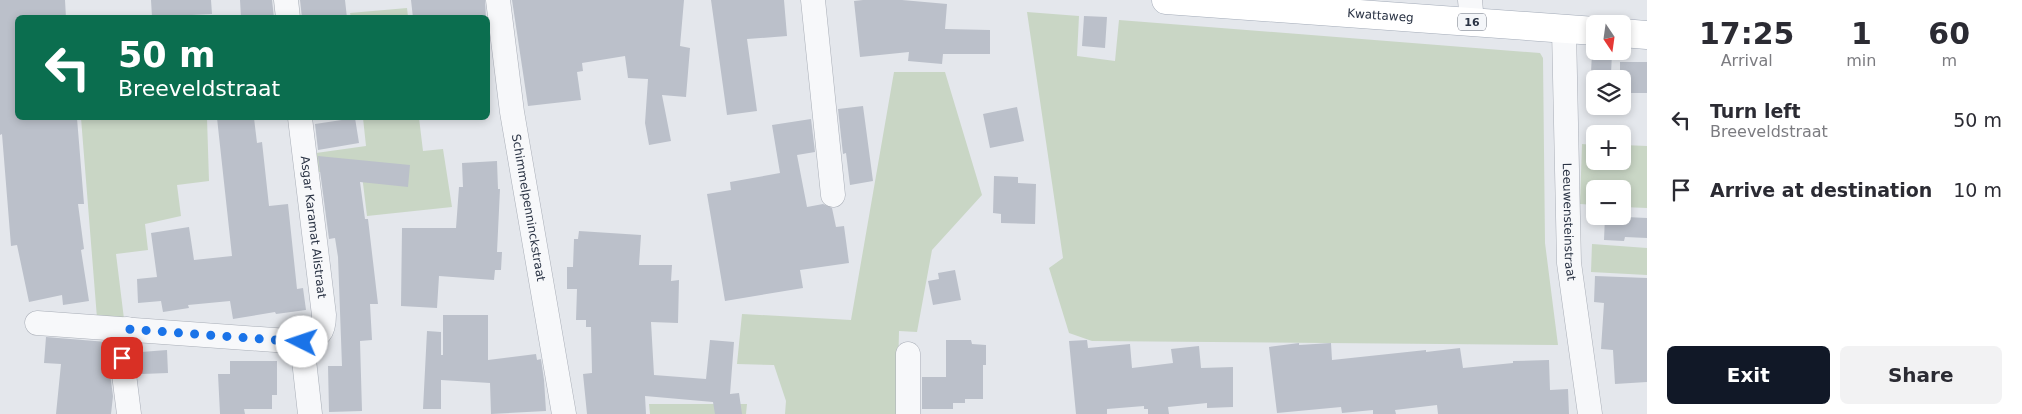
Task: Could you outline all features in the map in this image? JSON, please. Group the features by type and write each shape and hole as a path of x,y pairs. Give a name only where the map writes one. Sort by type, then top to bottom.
{"main road":[{"name":"Kwattaweg","path":"1166,0 1351,6 1466,14 1564,30 1586,31"},
{"path":"1405,0 1416,7 1466,14"},
{"path":"1631,34 1647,35"}],"street":[{"path":"286,0 288,15"},
{"name":"Schimmelpenninckstraat","path":"498,0 512,112 564,414"},
{"path":"813,0 833,195"},
{"name":"Leeuwensteinstraat","path":"1564,30 1569,263 1590,414"},
{"name":"Asgar Karamat Alistraat","path":"300,120 324,315 324,327 318,335 302,342"},
{"path":"37,323 302,342 310,414"},
{"path":"127,329 122,358 129,414"},
{"path":"908,354 908,414"}],"green space":[{"path":"407,8 408,15 350,15 350,13"},
{"path":"1027,12 1079,16 1077,56 1115,61 1119,20 1540,53 1543,58 1545,243 1558,345 1092,341 1069,333 1049,268 1063,258"},
{"path":"894,72 945,72 982,195 932,250 917,332 899,331 897,414 785,414 786,401 774,365 737,364 742,314 851,320"},
{"path":"81,120 207,120 209,181 177,185 181,216 145,224 148,250 116,254 124,319 97,318"},
{"path":"363,120 419,120 423,151 443,149 452,207 367,216 361,167 319,172 316,153 366,146"},
{"path":"1582,144 1586,144 1586,170 1631,170 1631,145 1647,146 1647,208 1631,207 1631,180 1586,180 1586,204 1580,204"},
{"path":"1592,244 1647,248 1647,275 1591,272"},
{"path":"649,404 747,404 746,414 650,414"}],"building":[{"path":"0,0 65,0 66,15 15,15 15,120 77,120 84,204 78,204 84,249 81,250 89,301 63,305 62,295 29,302 17,245 11,246 2,134 0,135"},
{"path":"151,0 211,0 212,14 152,15"},
{"path":"240,0 272,0 274,15 241,15"},
{"path":"300,0 345,0 347,15 302,15"},
{"path":"411,0 485,0 486,15 413,15"},
{"path":"512,0 684,0 680,46 690,48 686,97 662,95 671,141 649,145 645,123 648,79 628,78 625,56 582,63 583,71 577,72 581,100 528,106"},
{"path":"711,0 784,0 787,36 747,39 757,111 727,115"},
{"path":"902,0 947,4 945,29 990,30 990,54 943,54 942,64 908,61 909,52 860,57 854,1"},
{"path":"1084,16 1107,17 1105,48 1082,46"},
{"path":"1592,60 1612,60 1611,70 1591,70"},
{"path":"1620,62 1647,62 1647,93 1631,93 1631,70 1620,70"},
{"path":"863,106 873,181 850,185 846,153 843,154 838,109"},
{"path":"1017,107 1024,141 990,148 983,114"},
{"path":"811,119 815,152 797,155 807,207 823,204 832,208 836,227 844,226 849,263 800,270 803,288 725,301 707,194 731,190 730,182 780,173 772,125"},
{"path":"217,120 254,120 257,143 262,142 269,206 288,204 297,289 303,288 306,310 276,314 275,312 233,319 230,301 188,305 189,308 163,312 161,301 138,303 137,279 157,277 151,233 189,227 194,260 232,256"},
{"path":"355,120 359,143 318,150 315,124"},
{"path":"318,156 410,165 408,187 360,182 365,219 368,219 378,304 370,304 372,340 360,341 362,411 329,412 328,366 342,366 338,257 335,238 329,239"},
{"path":"497,161 498,189 500,189 497,252 502,252 501,270 495,270 494,280 439,276 437,308 401,306 402,228 456,228 459,187 463,187 462,163"},
{"path":"994,176 1018,177 1018,183 1036,184 1035,224 1001,223 1001,214 993,213"},
{"path":"1631,217 1647,218 1647,238 1625,237 1624,241 1604,240 1605,225 1631,225"},
{"path":"579,231 641,235 639,265 672,265 671,281 679,280 678,323 651,322 654,375 706,379 710,340 734,342 730,394 739,393 742,414 715,414 713,402 645,396 646,414 587,414 583,374 592,373 591,327 586,327 586,320 576,320 577,289 567,289 567,267 573,267 574,239 578,239"},
{"path":"955,270 961,300 933,305 928,281 939,279 938,273"},
{"path":"1595,276 1647,278 1647,382 1615,384 1613,350 1601,349 1604,303 1594,302"},
{"path":"443,315 488,315 488,360 536,354 537,360 541,359 546,411 491,414 490,383 441,380 441,409 423,409 427,331 441,332 441,355 443,355"},
{"path":"46,337 107,342 105,373 110,374 113,396 111,414 56,414 61,364 44,363"},
{"path":"946,340 971,340 972,344 986,345 986,365 983,365 983,399 965,399 965,403 953,403 953,409 922,409 922,377 946,377"},
{"path":"1087,340 1088,348 1130,344 1132,368 1173,363 1171,349 1199,346 1201,368 1233,367 1233,407 1207,408 1207,403 1168,407 1169,414 1148,414 1148,409 1144,409 1144,406 1107,409 1107,414 1076,414 1069,341"},
{"path":"1299,343 1299,345 1331,343 1332,360 1460,348 1463,368 1513,363 1513,361 1549,360 1550,390 1568,389 1569,414 1438,414 1437,405 1395,410 1396,414 1373,414 1373,410 1342,413 1341,407 1277,413 1269,347"},
{"path":"167,350 168,373 142,374 141,352"},
{"path":"230,361 277,361 277,395 272,395 272,409 244,409 245,414 220,414 218,374 230,374"}],"route":[{"path":"122,358 127,329 302,342"}]}
